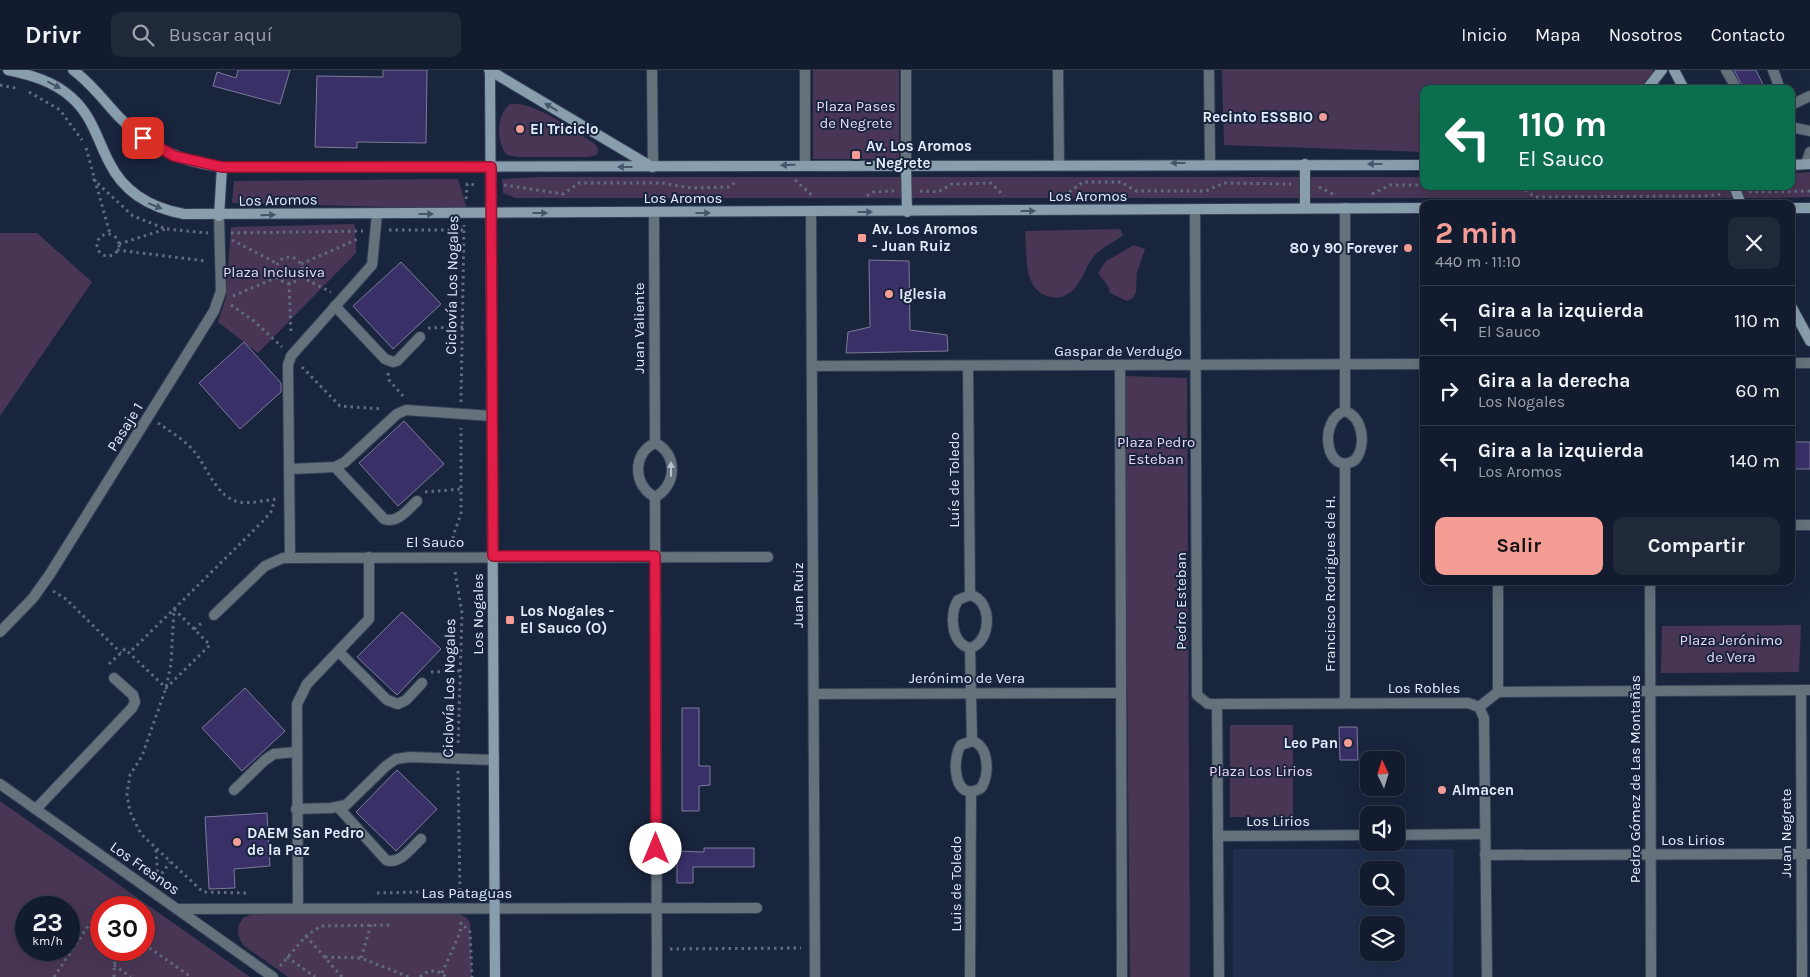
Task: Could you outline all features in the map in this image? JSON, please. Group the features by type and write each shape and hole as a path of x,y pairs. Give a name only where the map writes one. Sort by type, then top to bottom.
{"main road":[{"name":"Los Aromos","path":"8,70 51,83 72,98 94,126 116,174 142,200 171,212 219,216 1420,208"},
{"name":"Los Aromos","path":"73,70 86,80 120,118 151,144 187,161 222,167 653,167 1210,163 1420,165"},
{"path":"490,70 653,167"},
{"name":"Los Nogales","path":"490,70 495,977"},
{"path":"1650,85 1662,70"},
{"path":"1674,70 1682,85"},
{"path":"906,164 907,212"},
{"path":"1304,164 1305,208"},
{"path":"1795,165 1808,164"},
{"path":"219,216 222,167"},
{"path":"1795,208 1810,208"},
{"path":"1795,313 1810,341"}],"street":[{"path":"652,70 653,167"},
{"path":"805,70 805,165"},
{"path":"906,70 906,164"},
{"path":"1058,70 1059,164"},
{"path":"1209,70 1210,163"},
{"path":"1726,70 1734,85"},
{"path":"1773,70 1779,85"},
{"path":"1795,103 1810,96"},
{"path":"1795,128 1810,131"},
{"path":"1808,164 1810,152"},
{"path":"1345,208 1345,411"},
{"name":"Pedro Esteban","path":"1195,210 1196,690 1199,699 1203,702 1217,704"},
{"name":"Juan Ruiz","path":"811,213 815,977"},
{"path":"290,558 288,365 291,356 372,265 377,230 377,214"},
{"name":"Juan Valiente","path":"654,214 655,443"},
{"name":"Pasaje 1","path":"0,632 43,585 218,302 221,291 219,216"},
{"path":"335,306 385,359 393,362 397,361 420,337"},
{"path":"1795,363 1810,363"},
{"name":"Gaspar de Verdugo","path":"812,366 1420,364"},
{"name":"Luís de Toledo","path":"968,366 970,595"},
{"path":"1120,366 1122,977"},
{"path":"290,469 335,467 345,462 405,411 492,416"},
{"path":"1345,411 1356,417 1359,422 1360,450 1356,460 1345,464 1336,461 1331,456 1329,428 1334,417 1345,411"},
{"path":"655,443 666,450 669,455 671,469 667,488 655,496 644,490 639,476 640,455 648,446 655,443"},
{"name":"Francisco Rodrigues de H.","path":"1345,464 1345,704"},
{"path":"335,467 384,519 396,520 417,501"},
{"path":"655,496 657,977"},
{"path":"1795,525 1810,525"},
{"name":"El Sauco","path":"214,614 265,566 275,560 290,558 768,556"},
{"path":"298,908 295,711 299,696 307,684 368,619 369,557"},
{"path":"1498,585 1498,692"},
{"name":"Pedro Gómez de Las Montañas","path":"1650,585 1651,977"},
{"path":"970,595 980,599 983,603 986,617 984,639 976,646 970,648 961,645 955,636 954,610 958,600 970,595"},
{"path":"970,648 972,741"},
{"path":"339,652 387,700 398,704 406,700 422,683"},
{"path":"36,808 132,708 135,702 133,695 114,678"},
{"path":"1479,707 1498,692 1806,690"},
{"name":"Juan Negrete","path":"1802,977 1806,854 1806,690"},
{"name":"Jerónimo de Vera","path":"814,694 1121,693"},
{"name":"Los Robles","path":"1217,704 1468,703 1479,707 1484,718 1487,977"},
{"path":"1217,704 1219,977"},
{"path":"972,741 981,744 984,749 986,778 981,788 971,792 962,789 959,785 957,755 961,745 972,741"},
{"path":"234,790 265,760 274,754 295,752"},
{"path":"296,809 338,807 346,804 396,759 458,758 494,760"},
{"name":"Los Fresnos","path":"0,784 273,977"},
{"name":"Luis de Toledo","path":"970,977 971,792"},
{"path":"338,807 386,860 392,862 398,860 421,839"},
{"path":"1405,835 1485,834"},
{"name":"Los Lirios","path":"1218,836 1360,835"},
{"name":"Los Lirios","path":"1485,855 1806,854"},
{"name":"Las Pataguas","path":"176,908 757,908"}],"path":[{"path":"0,85 23,89 39,96 60,110 84,144 110,234"},
{"path":"491,185 510,185 563,194 579,183 662,183 691,188 730,187 739,177"},
{"path":"794,178 814,198 822,198"},
{"path":"1059,199 1083,182 1121,182 1136,191 1206,192 1224,183 1313,183 1333,194 1342,194"},
{"path":"865,198 873,192 938,192 952,184 991,183 1006,198"},
{"name":"Ciclovía Los Nogales","path":"461,924 458,758 462,613 455,578 454,536 461,514 464,214 467,184 491,185"},
{"path":"1371,194 1390,185 1420,185"},
{"path":"1525,190 1535,197 1705,196 1731,190"},
{"path":"1772,190 1810,191"},
{"path":"119,244 166,229"},
{"path":"301,264 377,230"},
{"path":"104,234 116,237 119,244 117,250 112,255 105,255 99,252 96,245 98,239 104,234"},
{"path":"220,234 278,264"},
{"path":"117,250 220,262"},
{"path":"290,283 278,277 276,270 278,264 283,259 289,257 301,264"},
{"path":"301,264 301,277"},
{"path":"218,302 278,277"},
{"path":"301,277 343,298"},
{"path":"290,283 301,277"},
{"path":"290,283 291,356"},
{"path":"218,302 233,305 254,321 340,406 405,411 407,401 389,380 388,369 393,362"},
{"path":"420,337 427,328 463,327"},
{"path":"149,416 189,445 203,462 216,486 228,498 240,502 290,498"},
{"path":"417,501 426,490 461,489"},
{"path":"129,653 271,512 275,500"},
{"path":"43,585 66,599 121,653"},
{"path":"174,609 171,664 166,688 142,756 130,775 128,794 130,812 141,834 203,892 250,893"},
{"path":"166,688 210,645 174,609"},
{"path":"114,678 104,669 125,649 166,688"},
{"path":"422,683 420,677 424,673 460,671"},
{"path":"156,849 158,879"},
{"path":"151,890 170,862"},
{"path":"373,893 460,891"},
{"path":"54,977 90,921"},
{"path":"273,977 287,957 306,936 321,926 398,924"},
{"path":"452,924 461,924 470,932 472,977"},
{"path":"442,973 460,933 461,924"},
{"path":"361,958 370,925"},
{"path":"306,936 342,977"},
{"path":"657,950 815,948"},
{"path":"155,952 191,977"},
{"path":"287,957 315,977"},
{"path":"324,957 361,958 409,977"},
{"path":"114,961 114,977"},
{"path":"113,965 131,977"},
{"path":"420,977 428,971 442,973 446,977"}],"shaded area":[{"path":"1233,849 1405,851 1405,849 1454,849 1453,977 1233,977"}],"green space":[{"name":"Plaza Pases de Negrete","path":"813,70 899,70 899,159 813,159"},
{"name":"Recinto ESSBIO","path":"1222,70 1652,70 1661,85 1420,85 1420,152 1224,145"},
{"path":"510,104 531,107 554,118 594,143 598,148 597,155 588,157 519,157 507,155 503,150 499,129 502,114"},
{"path":"1810,172 1810,197 515,198 503,193 502,179 538,177 1420,177 1420,190 1795,190 1795,173"},
{"path":"458,179 467,209 232,203 234,181"},
{"name":"Plaza Inclusiva","path":"355,224 356,253 258,353 218,322 226,297 231,227"},
{"path":"1120,229 1123,235 1095,255 1079,283 1070,293 1054,298 1042,294 1035,288 1026,260 1025,231"},
{"path":"0,233 37,233 92,282 0,416"},
{"path":"1134,245 1145,249 1137,272 1136,292 1133,298 1127,301 1110,293 1108,286 1098,273 1106,261"},
{"name":"Plaza Pedro Esteban","path":"1124,376 1187,378 1190,977 1130,977"},
{"name":"Plaza Jerónimo de Vera","path":"1801,625 1799,672 1661,673 1662,626"},
{"name":"Plaza Los Lirios","path":"1230,725 1293,725 1293,817 1230,817"},
{"path":"0,801 135,896 90,896 90,961 155,961 155,910 250,977 0,977"},
{"path":"255,913 457,913 467,918 470,923 472,977 288,977 243,945 238,931 239,925 243,918"}],"building":[{"path":"238,70 290,70 280,104 213,86 217,72 236,78"},
{"path":"383,70 427,70 426,143 357,142 357,148 315,147 317,76 383,77"},
{"path":"1734,70 1756,70 1763,85 1742,85"},
{"name":"Iglesia","path":"869,260 909,261 910,330 947,335 948,351 846,353 848,332 870,327"},
{"path":"401,262 441,304 393,349 353,306"},
{"path":"244,342 281,383 281,392 240,429 199,383"},
{"path":"404,421 444,464 398,506 359,463"},
{"path":"1795,442 1810,442 1810,469 1795,469"},
{"path":"402,612 441,649 397,695 357,657"},
{"path":"245,688 285,731 242,771 202,728"},
{"path":"682,708 699,708 699,766 710,766 710,785 699,786 699,811 682,811"},
{"name":"Leo Pan","path":"1339,727 1357,727 1358,760 1340,760"},
{"path":"397,770 437,809 396,851 356,812"},
{"name":"DAEM San Pedro de la Paz","path":"267,813 270,866 234,869 235,888 209,889 205,817"},
{"path":"704,848 754,848 754,867 693,867 693,883 677,883 677,851 704,852"}],"place":[{"name":"Recinto ESSBIO","path":"1323,117"},
{"name":"El Triciclo","path":"520,129"},
{"name":"Av. Los Aromos - Negrete","path":"856,155"},
{"name":"Av. Los Aromos - Juan Ruiz","path":"862,238"},
{"name":"80 y 90 Forever","path":"1408,248"},
{"name":"Iglesia","path":"889,294"},
{"name":"Los Nogales - El Sauco (O)","path":"510,620"},
{"name":"Leo Pan","path":"1348,743"},
{"name":"Almacen","path":"1442,790"},
{"name":"DAEM San Pedro de la Paz","path":"237,842"}],"route":[{"path":"143,138 162,151 187,161 222,167 491,167 493,556 655,556 656,849"}]}
